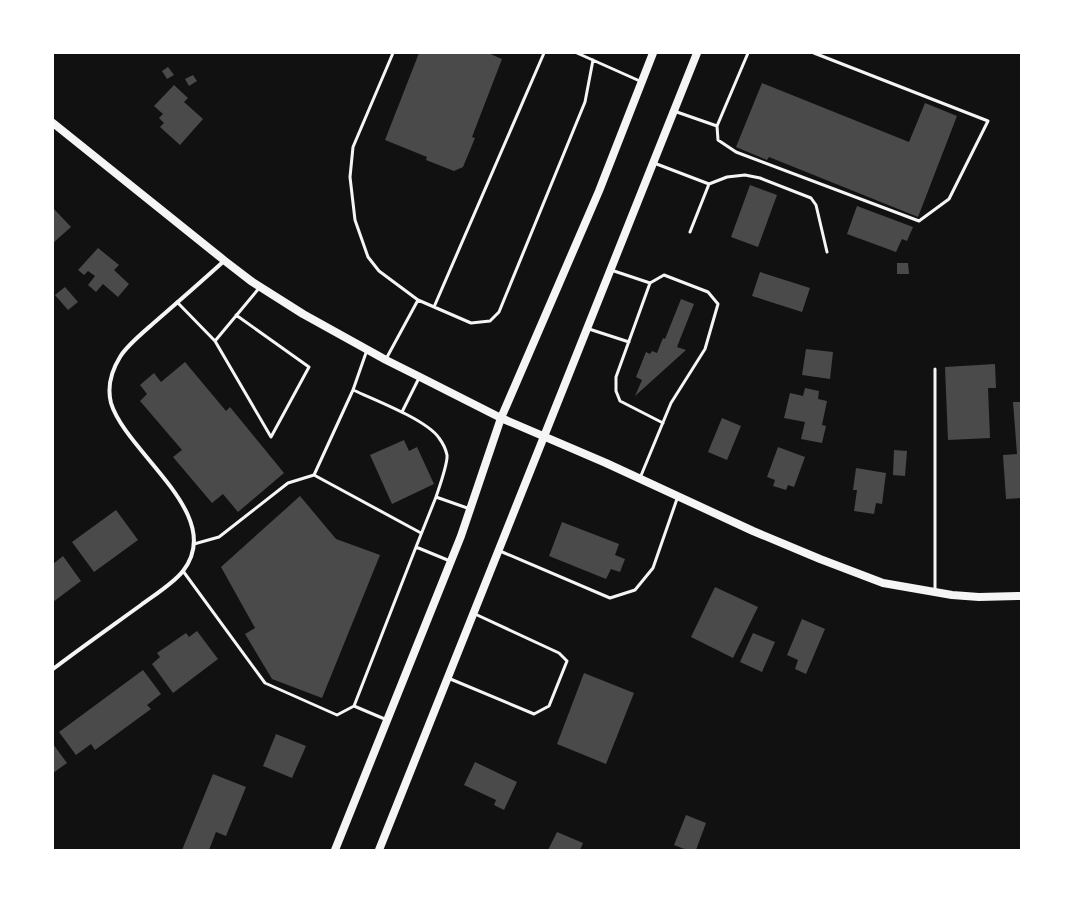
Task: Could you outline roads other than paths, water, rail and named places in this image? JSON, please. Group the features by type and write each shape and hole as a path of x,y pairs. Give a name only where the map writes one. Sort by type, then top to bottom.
{"main road":[{"path":"335,850 451,561 501,418 599,191 653,53"},
{"path":"379,850 697,53"},
{"path":"53,123 225,260 260,286 303,314 367,350 501,418 678,495 753,531 883,583 952,595 979,597 1021,596"}],"street":[{"path":"53,669 162,589 183,571 192,556 194,531 190,518 180,500 119,422 111,402 110,390 112,373 121,355 141,334 225,260"}],"lane":[{"path":"393,53 353,147 350,177 355,220 368,258 379,271 418,300 471,323 490,321 499,312 585,102 593,60"},
{"path":"434,307 544,53"},
{"path":"577,53 642,82"},
{"path":"748,53 717,126 718,140 736,152 919,221 949,199 988,122 814,53"},
{"path":"673,110 717,126"},
{"path":"652,163 709,184 727,177 745,175 760,178 811,198 816,205 827,252"},
{"path":"690,232 709,184"},
{"path":"610,269 650,283"},
{"path":"640,478 663,423 671,403 705,349 718,304 708,292 664,275 650,283 616,377 616,391 620,401 663,423"},
{"path":"215,341 260,286"},
{"path":"386,360 418,300"},
{"path":"177,302 215,341 271,437 309,367 236,315"},
{"path":"587,328 629,342"},
{"path":"314,475 353,390 367,350"},
{"path":"935,369 935,592"},
{"path":"402,412 420,377"},
{"path":"183,571 265,683 337,716 354,706 436,497 443,476 447,456 439,438 426,427 402,412 353,390"},
{"path":"194,544 219,537 288,483 314,475 421,533"},
{"path":"498,550 610,598 635,590 653,568 678,495"},
{"path":"436,497 470,509"},
{"path":"416,547 451,561"},
{"path":"447,678 534,714 549,706 567,661 559,653 473,613"},
{"path":"354,706 387,720"}]}
